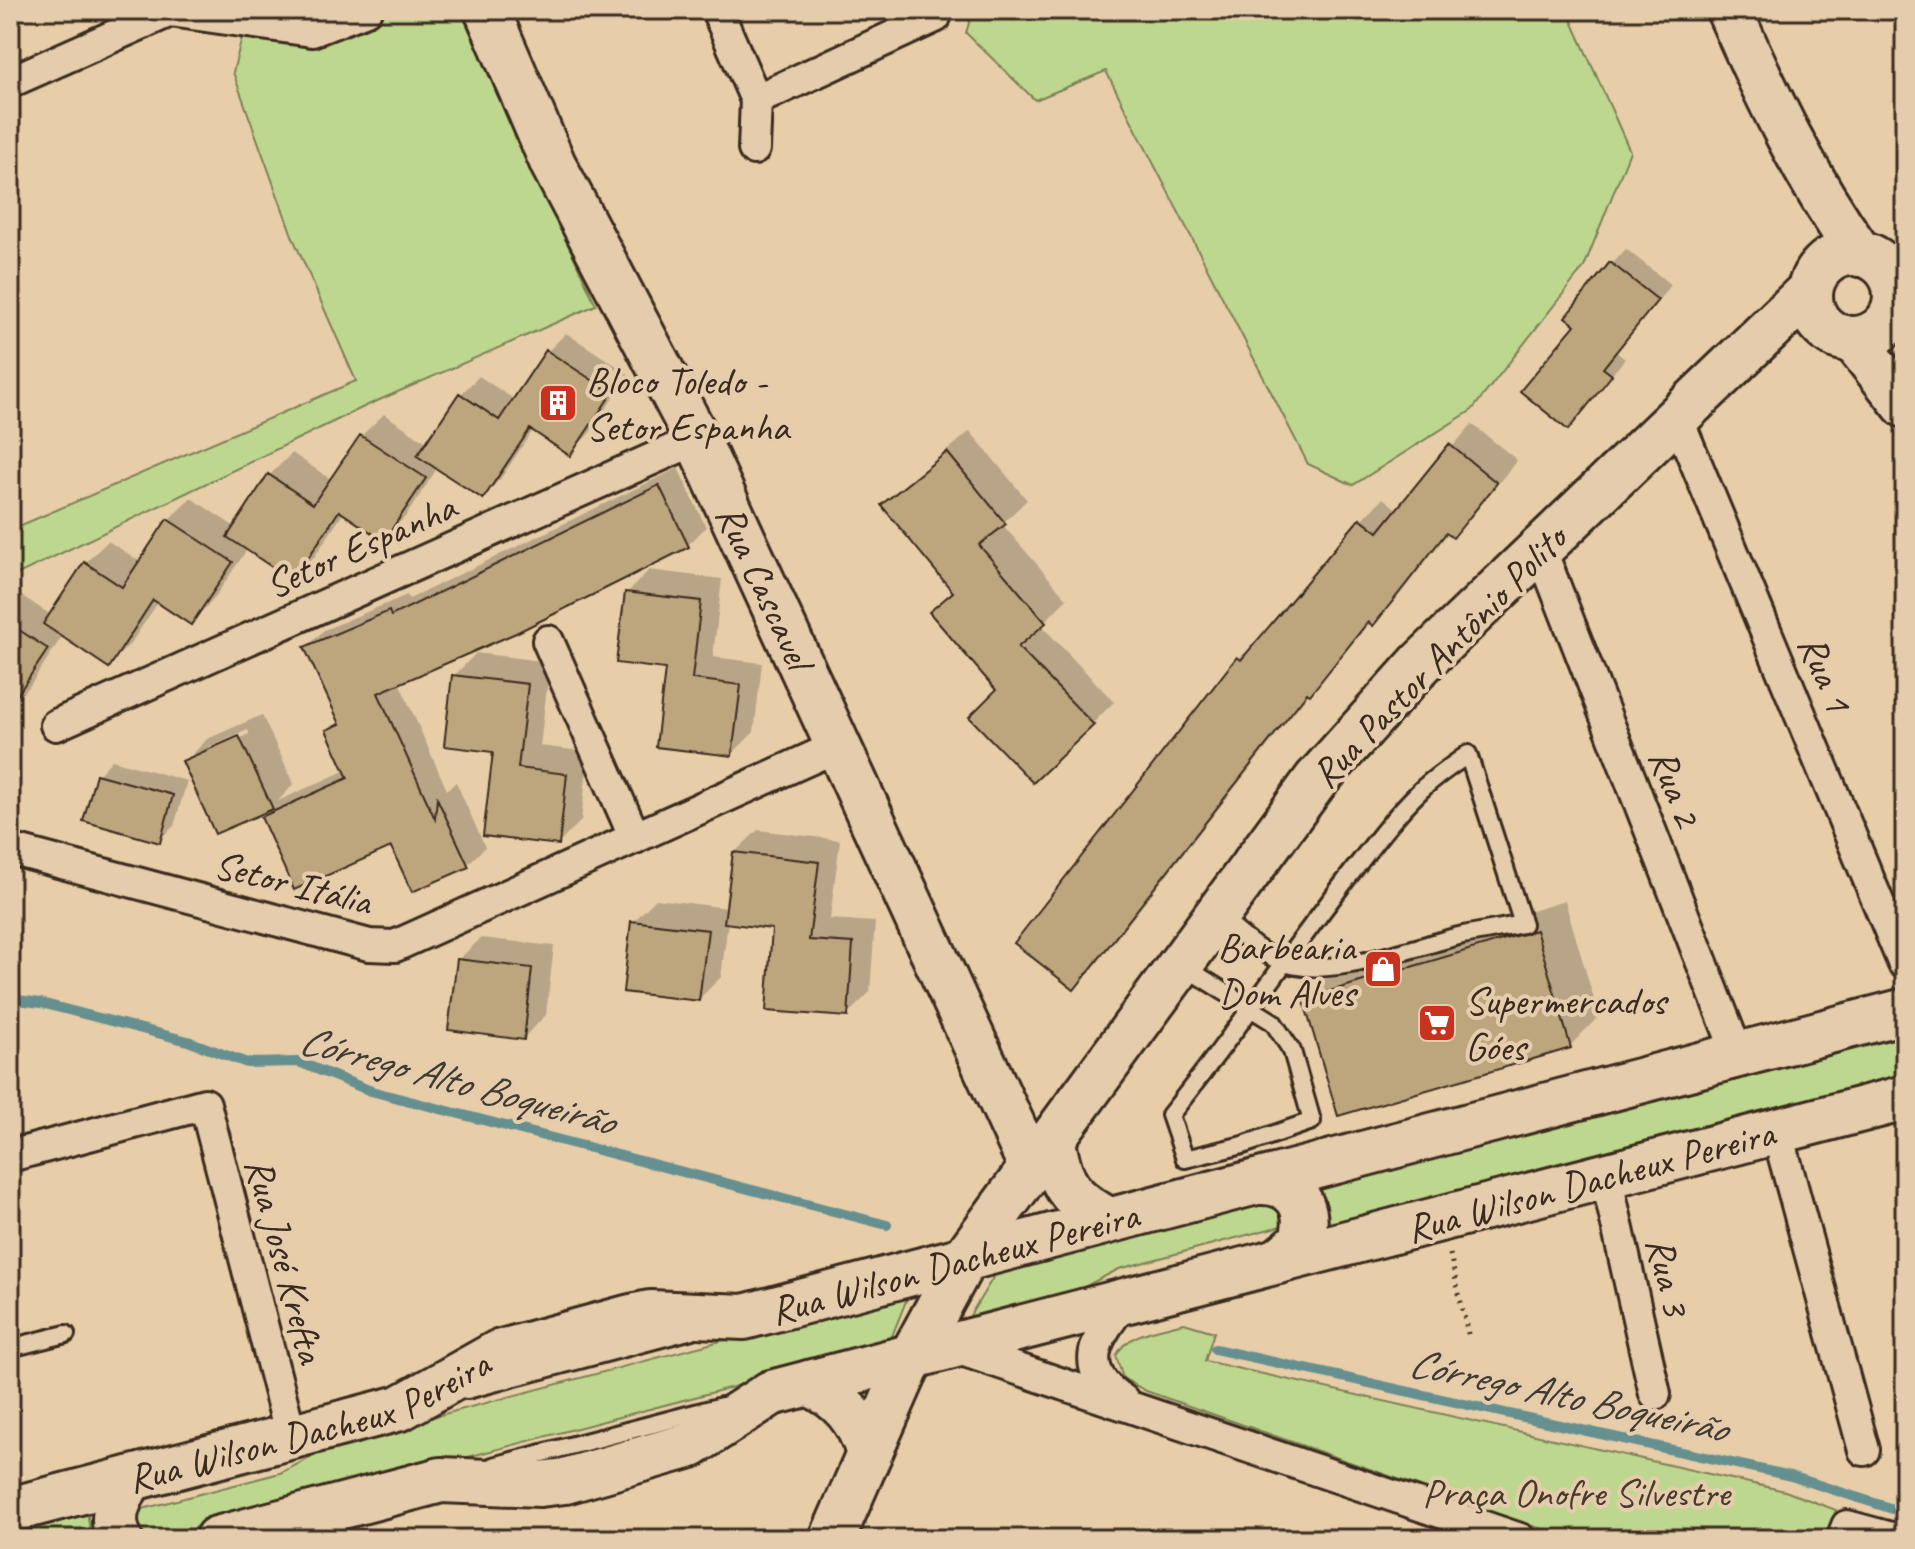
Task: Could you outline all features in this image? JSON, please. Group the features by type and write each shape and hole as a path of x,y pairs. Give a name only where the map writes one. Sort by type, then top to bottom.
{"main road":[{"name":"Rua Cascavel","path":"487,10 553,164 697,439 838,746 1042,1154 1058,1170 1067,1190 1085,1207 1108,1220"},
{"path":"1729,10 1780,126 1832,216 1881,258 1893,280 1876,319 1905,405"},
{"path":"1876,319 1816,319 1810,290 1814,277 1833,258 1881,258"},
{"name":"Rua Pastor Antônio Polito","path":"832,1539 869,1453 931,1351 965,1258 1217,915 1351,739 1421,663 1676,415 1728,372 1810,290"},
{"path":"1876,319 1905,391"},
{"name":"Rua Pastor Antônio Polito","path":"1728,372 1876,319"},
{"name":"Rua Wilson Dacheux Pereira","path":"10,1510 400,1408 498,1353 631,1317 671,1313 744,1317 1905,1011"},
{"name":"Rua Wilson Dacheux Pereira","path":"217,1539 441,1480 540,1484 565,1481 691,1445 790,1388 1905,1098"},
{"path":"1258,1182 1283,1185 1301,1202 1306,1214 1301,1242 1278,1261"},
{"path":"790,1388 830,1394 849,1410 862,1430 869,1453"},
{"path":"120,1539 115,1530 115,1507 130,1479"}],"street":[{"path":"10,82 170,11 312,31 366,10"},
{"path":"717,10 756,100 754,149"},
{"path":"756,100 935,17"},
{"name":"Rua 1","path":"1676,415 1903,962"},
{"name":"Setor Espanha","path":"56,725 697,439"},
{"name":"Rua 2","path":"1540,548 1738,1055"},
{"path":"548,641 635,838"},
{"name":"Setor Itália","path":"10,849 369,945 395,946 838,746"},
{"name":"Rua José Krefta","path":"10,1156 205,1104 291,1436"},
{"path":"1777,1131 1864,1450"},
{"name":"Rua 3","path":"1606,1176 1655,1394"},
{"path":"1126,1300 1103,1328 1093,1357 1102,1386 1128,1403"},
{"path":"931,1351 1128,1403 1520,1539"},
{"path":"1845,1532 1895,1539"}],"lane":[{"path":"1181,965 1227,995 1251,1005 1273,1022 1292,1051 1312,1121 1243,1145 1185,1159 1170,1115 1251,1005 1283,962 1420,790 1468,754 1523,924 1461,936 1398,954 1307,969 1283,962 1217,915"},
{"path":"10,1348 66,1334"}],"path":[{"path":"1441,1218 1469,1338"}],"green space":[{"path":"249,10 460,10 596,305 368,405 10,578 10,530 356,381 293,238 233,72"},
{"path":"973,10 1567,10 1630,151 1584,267 1472,410 1353,485 1308,464 1106,71 1035,100 966,33"},
{"path":"1905,1030 1905,1079 1318,1233 1314,1182"},
{"path":"1267,1195 1280,1208 1281,1226 1119,1269 1051,1304 963,1327 997,1271"},
{"path":"910,1291 888,1346 157,1539 137,1535 134,1516 138,1510 280,1473 346,1440"},
{"name":"Praça Onofre Silvestre","path":"1184,1323 1214,1332 1205,1361 1785,1491 1836,1510 1824,1539 1570,1539 1146,1391 1123,1378 1116,1356 1121,1348 1145,1333"},
{"path":"92,1505 88,1517 91,1539 10,1539 10,1526"}],"building":[{"path":"1610,262 1658,300 1603,368 1612,375 1568,430 1520,391 1575,325 1565,317"},
{"path":"546,350 612,393 570,456 530,429 483,499 417,456 459,393 499,420"},
{"path":"360,435 426,478 384,541 339,511 293,581 227,537 268,474 313,504"},
{"path":"1449,444 1497,483 1453,538 1446,533 1373,626 1368,622 1310,695 1307,693 1074,990 1014,943 1237,657 1241,660 1360,518 1378,532"},
{"path":"947,452 1006,524 979,545 1046,623 1018,647 1094,725 1033,783 969,717 996,690 929,612 953,592 881,505"},
{"path":"659,485 689,547 516,633 378,693 435,819 437,798 469,867 412,892 391,847 294,890 261,817 348,778 326,730 340,724 304,647 389,611 391,616"},
{"path":"167,519 233,562 191,625 153,600 109,668 43,624 84,562 122,587"},
{"path":"625,592 701,601 692,679 741,685 732,756 656,747 665,669 616,663"},
{"path":"10,624 48,649 10,706"},
{"path":"452,675 528,684 518,768 567,774 559,845 483,836 493,752 444,746"},
{"path":"239,736 273,809 215,834 182,761"},
{"path":"96,774 173,795 160,843 83,821"},
{"path":"733,852 819,862 809,940 853,943 848,1017 766,1011 772,929 724,923"},
{"path":"631,921 708,930 699,1001 623,992"},
{"name":"Supermercados Góes","path":"1536,930 1571,1048 1338,1116 1303,999"},
{"path":"457,959 532,968 524,1040 448,1030"}],"waterway":[{"name":"Córrego Alto Boqueirão","path":"10,999 41,1003 188,1041 247,1063 299,1062 371,1091 887,1225"},
{"name":"Córrego Alto Boqueirão","path":"1215,1349 1791,1476 1905,1513"}],"place":[{"name":"Bloco Toledo - Setor Espanha","path":"558,403"},
{"name":"Barbearia Dom Alves","path":"1383,969"},
{"name":"Supermercados Góes","path":"1437,1023"}]}
